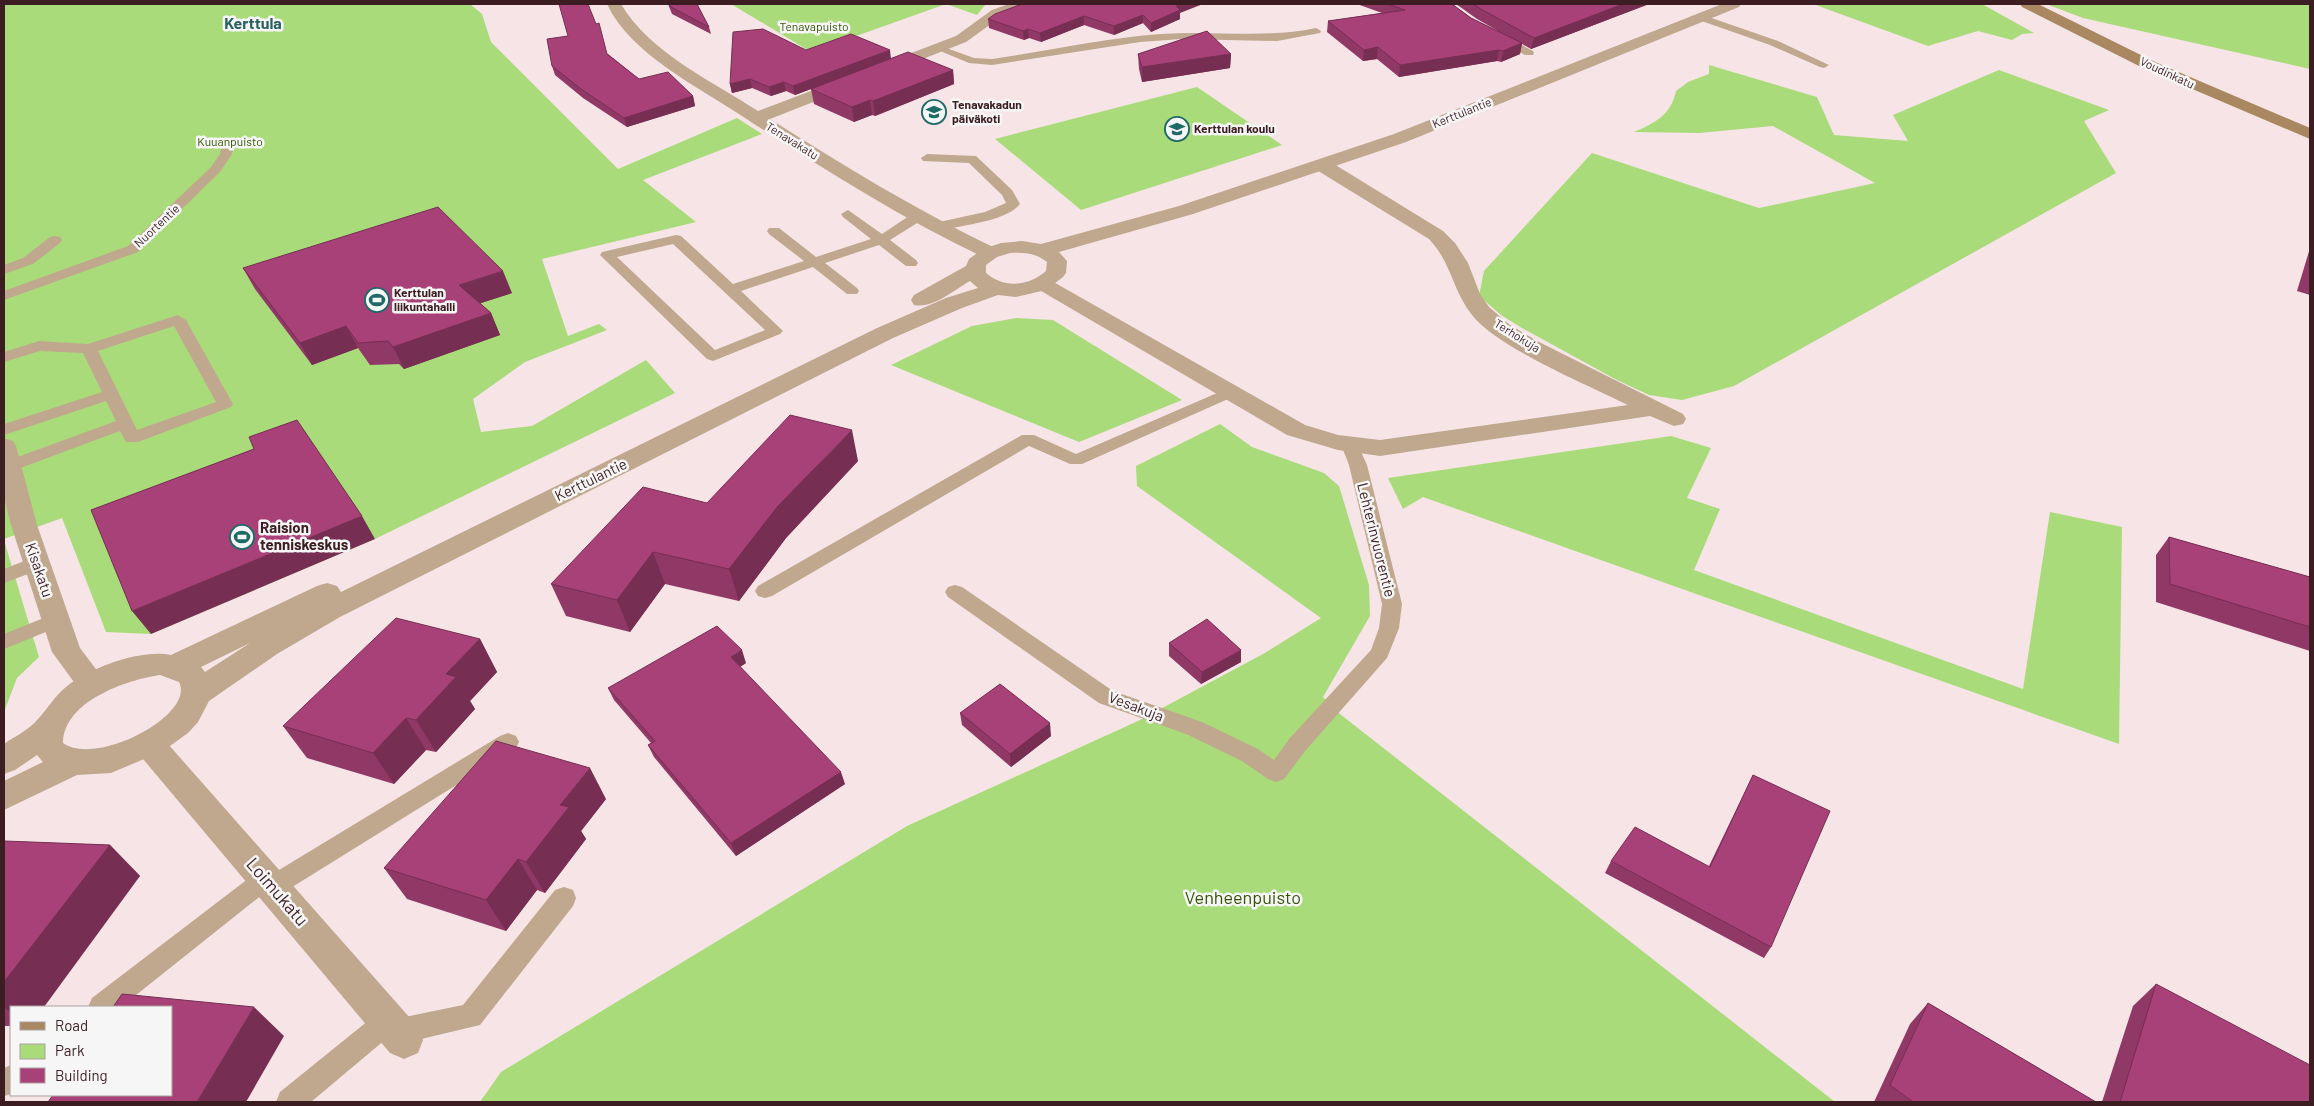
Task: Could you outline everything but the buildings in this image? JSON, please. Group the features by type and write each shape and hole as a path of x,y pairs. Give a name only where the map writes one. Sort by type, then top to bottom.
{"main road":[{"name":"Voudinkatu","path":"2027,4 2149,65 2310,134"}],"street":[{"name":"Tenavakatu","path":"614,4 621,18 638,36 666,59 756,118 935,227 982,261 980,281 998,288"},
{"path":"756,118 960,39 997,13 1022,4"},
{"name":"Kerttulantie","path":"1042,250 1186,210 1400,138 1734,4"},
{"name":"Terhokuja","path":"1322,165 1436,235 1448,247 1458,263 1473,300 1481,312 1502,330 1531,347 1674,419"},
{"name":"Kerttulantie","path":"196,694 267,646 330,610 885,333 954,303 998,288 1021,290 1186,210"},
{"path":"982,261 1019,247 1042,250 1053,256 1051,276 1231,392 1296,430 1325,441 1351,447 1380,448 1652,409"},
{"name":"Kerttulantie","path":"175,666 892,315 937,292 982,261"},
{"name":"Kisakatu","path":"6,456 24,525 67,652 93,685"},
{"path":"160,664 175,666 186,670 193,676 196,684 196,694 192,706 181,720 149,744 109,760 89,764 72,763 59,759 50,751 47,741 49,730 56,716 68,703 93,685 122,671 142,666 160,664"},
{"path":"4,761 49,730"},
{"name":"Loimukatu","path":"149,744 396,1031"},
{"path":"4,796 72,763"}],"lane":[{"path":"1700,17 1774,43 1824,65"},
{"path":"938,48 973,61 992,62 1160,37 1194,36 1258,40 1295,37 1316,31"},
{"path":"1490,31 1529,53"},
{"name":"Nuortentie","path":"4,296 133,248 182,202 187,194 212,174 227,154 228,145"},
{"path":"927,158 972,159 1007,193 1013,204 1008,209 996,213 953,221 935,227"},
{"path":"848,214 911,263"},
{"path":"731,290 881,240 916,217"},
{"path":"774,231 852,291"},
{"path":"676,239 731,290 775,331 713,356 607,256 676,239"},
{"path":"4,270 28,261 55,240"},
{"path":"4,357 39,346 88,349 178,320 225,404 132,438 88,349"},
{"path":"765,591 1028,439 1076,460 1231,392"},
{"path":"4,430 111,394"},
{"path":"6,456 126,423"},
{"name":"Lehterinvuorentie","path":"1276,773 1298,744 1344,696 1380,653 1389,628 1392,604 1358,465 1351,447"},
{"path":"4,576 37,563"},
{"name":"Vesakuja","path":"955,592 1106,697 1194,728 1250,755 1276,773"},
{"path":"4,642 56,620"},
{"path":"102,1006 269,883 508,742"},
{"path":"290,1102 396,1031 471,1016 564,898"}],"green space":[{"name":"Kuuanpuisto","path":"4,4 470,4 482,14 491,42 618,169 737,118 762,134 643,180 696,222 542,259 568,336 599,324 607,330 525,362 473,399 481,432 532,426 646,360 675,393 375,539 151,634 106,632 62,518 4,539"},
{"name":"Tenavapuisto","path":"731,4 946,4 811,52"},
{"path":"946,4 986,4 977,15"},
{"path":"1813,4 1982,4 2034,33 2022,34 2012,40 1978,31 1928,46"},
{"path":"2046,4 2310,4 2310,69 2083,18"},
{"path":"1709,65 1817,97 1834,135 1908,141 1893,115 1999,70 2109,110 2084,121 2116,173 1734,386 1682,400 1649,395 1615,379 1522,328 1501,315 1479,296 1484,271 1592,153 1759,208 1875,183 1773,126 1699,133 1634,132 1661,117 1670,106 1676,91 1688,82 1709,74"},
{"path":"1197,87 1282,145 1081,210 995,139"},
{"path":"1016,318 1053,320 1182,400 1079,442 891,365 972,326"},
{"name":"Venheenpuisto","path":"1220,424 1252,447 1324,473 1339,486 1369,585 1370,616 1323,697 1340,714 1835,1102 480,1102 501,1072 907,826 1138,721 1263,654 1321,618 1137,486 1136,466"},
{"path":"1671,436 1711,448 1687,498 1720,509 1694,570 2023,689 2050,512 2122,527 2119,744 1423,497 1403,509 1388,478"},
{"path":"4,540 39,657 17,678 4,712"}],"place":[{"name":"Tenavakadun päiväkoti","path":"934,112"},
{"name":"Kerttulan koulu","path":"1177,129"},
{"name":"Kerttulan liikuntahalli","path":"377,300"},
{"name":"Raision tenniskeskus","path":"242,537"}],"district":[{"name":"Kerttula","path":"253,23"}]}
